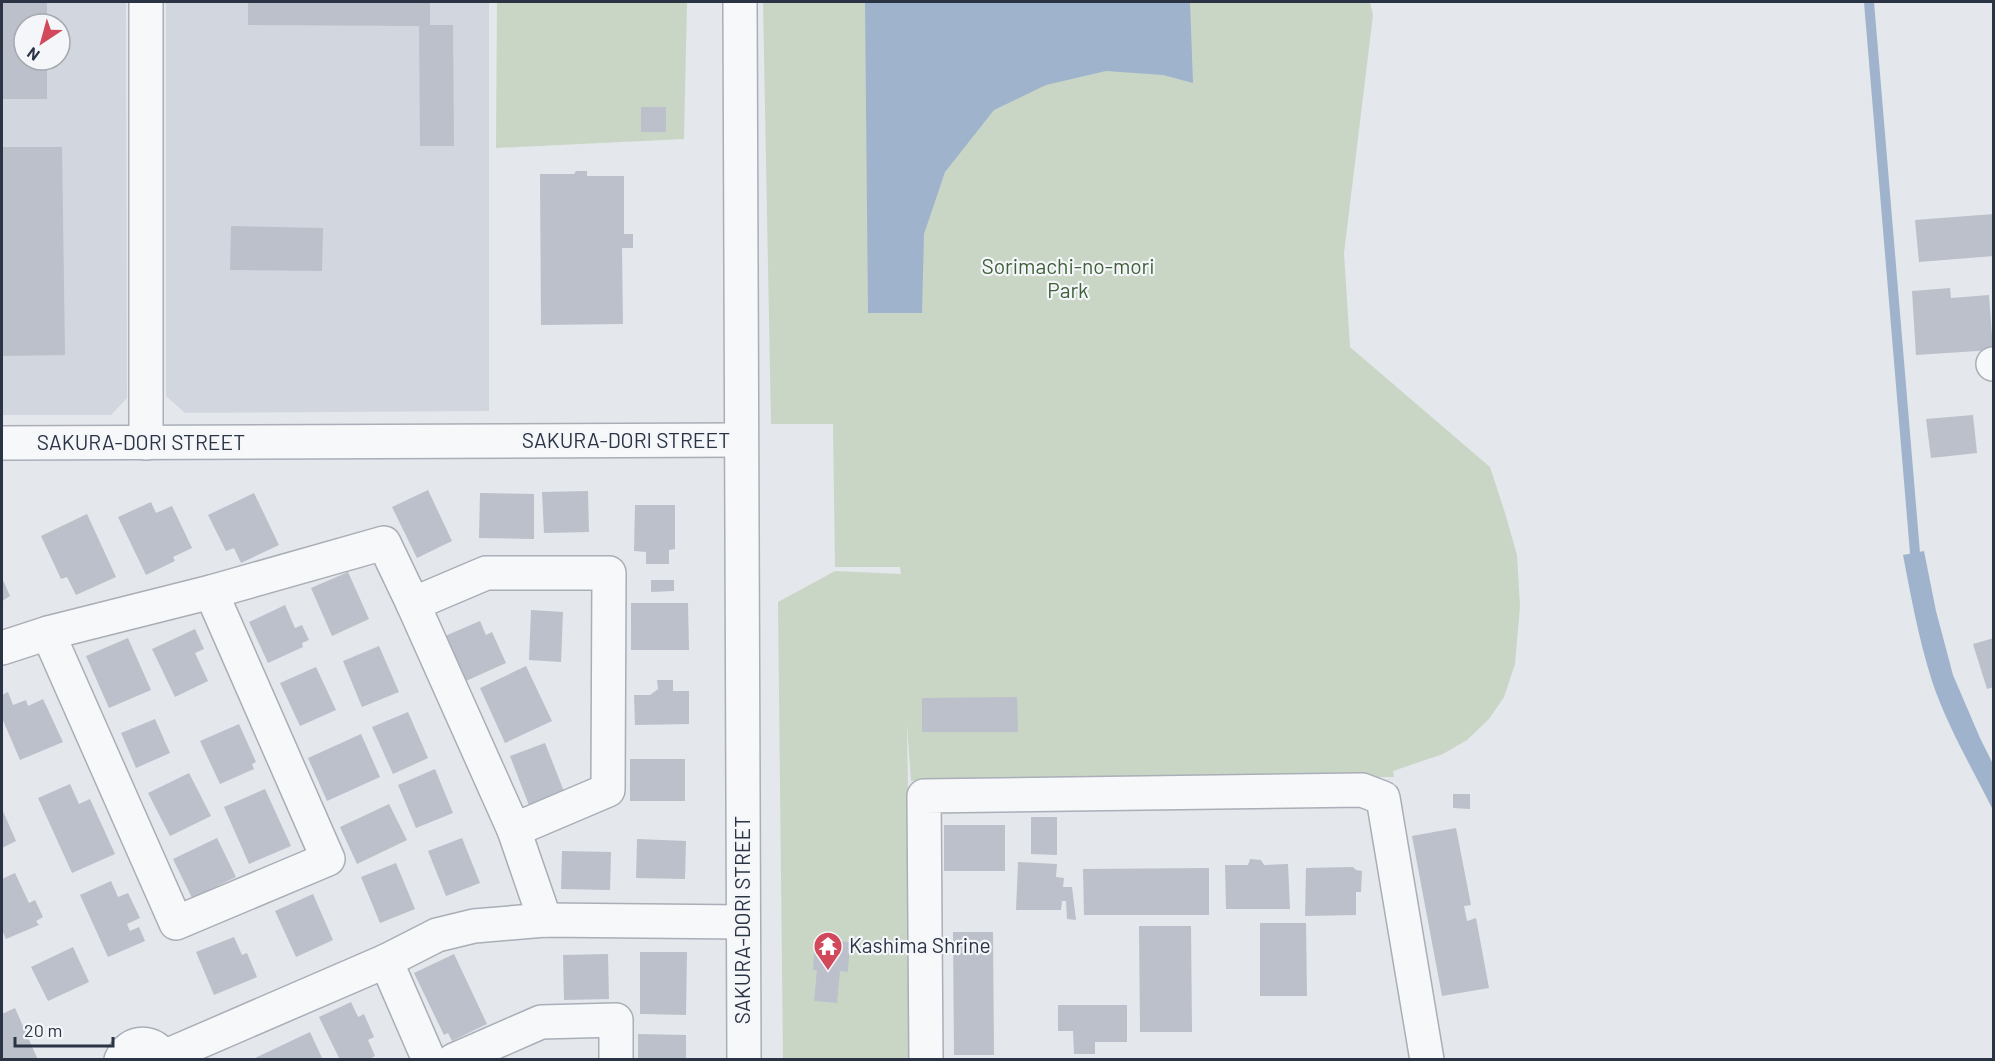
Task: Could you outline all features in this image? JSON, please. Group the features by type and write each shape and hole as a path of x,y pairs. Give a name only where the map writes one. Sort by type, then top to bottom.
{"street":[{"path":"146,2 146,443"},
{"path":"740,2 740,440"},
{"name":"SAKURA-DORI STREET","path":"2,443 740,440 744,1059"},
{"path":"2,648 48,633 211,592 384,543 514,830 545,920"},
{"path":"413,604 486,573 609,573 608,790 514,830"},
{"path":"48,633 176,923 328,859 211,592"},
{"path":"926,1059 924,796 1362,790 1383,798 1427,1059"},
{"path":"121,1059 124,1052 137,1044 153,1046 165,1058 386,961 437,935 474,926 545,920 743,922"},
{"path":"386,961 429,1059"},
{"path":"454,1059 541,1022 616,1020 616,1059"}],"shaded area":[{"path":"2,2 126,2 127,398 111,415 2,415"},
{"path":"166,2 489,2 489,411 185,413 166,396"}],"green space":[{"path":"497,2 687,2 684,139 496,148"},
{"name":"Sorimachi-no-mori Park","path":"763,2 1370,2 1373,15 1344,253 1350,347 1490,467 1517,555 1520,606 1515,664 1504,697 1489,719 1467,740 1443,754 1393,771 1394,777 911,781 907,724 912,1059 783,1059 778,602 835,571 901,574 900,567 835,567 833,424 771,424"}],"water":[{"path":"865,2 1190,2 1193,83 1163,75 1106,71 1046,85 994,110 945,172 924,234 922,313 868,313"},
{"path":"1924,551 1936,611 1953,675 1993,764 1993,810 1945,714 1923,650 1903,555"}],"building":[{"path":"2,2 47,2 47,12 12,12 12,72 47,72 47,99 2,99"},
{"path":"248,2 430,2 430,25 453,25 454,146 420,146 419,26 248,25"},
{"path":"641,107 666,107 666,132 641,132"},
{"path":"2,147 62,147 65,355 2,356"},
{"path":"576,171 587,171 587,176 624,176 624,234 633,234 633,248 622,248 623,324 541,325 540,174 574,174"},
{"path":"1994,214 1994,256 1919,262 1915,220"},
{"path":"231,226 323,228 322,271 230,270"},
{"path":"1950,288 1951,298 1989,295 1993,350 1916,355 1912,291"},
{"path":"1973,415 1977,453 1931,458 1926,419"},
{"path":"428,490 452,541 417,558 392,507"},
{"path":"588,491 589,532 544,533 542,492"},
{"path":"254,493 279,545 241,563 234,548 226,551 208,515"},
{"path":"480,493 534,494 534,539 479,538"},
{"path":"151,502 156,513 172,506 192,548 173,557 175,561 146,575 118,517"},
{"path":"635,505 675,505 675,549 669,550 669,564 646,564 646,552 634,551"},
{"path":"87,514 116,577 76,595 67,577 61,579 41,536"},
{"path":"348,572 369,619 332,636 311,588"},
{"path":"2,578 10,596 2,601"},
{"path":"651,580 674,580 674,591 651,592"},
{"path":"631,603 688,603 689,650 631,650"},
{"path":"285,605 295,628 302,625 309,640 302,643 303,647 268,663 249,622"},
{"path":"531,610 563,612 561,662 529,660"},
{"path":"480,621 486,635 492,632 506,663 466,681 445,636"},
{"path":"195,629 204,649 195,653 208,681 175,697 152,649"},
{"path":"128,638 151,690 109,708 86,656"},
{"path":"1994,638 1994,687 1987,689 1973,644"},
{"path":"379,646 399,692 362,707 343,661"},
{"path":"526,666 552,721 505,743 480,688"},
{"path":"316,667 336,710 300,726 280,683"},
{"path":"657,680 673,680 673,691 689,691 689,724 635,725 634,695 650,695 658,689"},
{"path":"8,692 13,705 26,700 28,706 43,699 63,742 20,760 2,718 2,695"},
{"path":"1017,697 1018,732 922,732 922,698"},
{"path":"408,712 428,758 393,774 372,727"},
{"path":"155,719 170,753 136,768 121,733"},
{"path":"239,724 256,762 252,764 254,769 220,784 200,741"},
{"path":"361,734 380,777 327,801 308,758"},
{"path":"545,743 565,794 530,808 510,756"},
{"path":"630,759 685,759 685,801 630,801"},
{"path":"435,769 453,813 416,828 398,785"},
{"path":"189,773 211,816 170,836 148,793"},
{"path":"70,784 79,804 90,799 115,854 72,873 38,798"},
{"path":"265,789 291,846 249,864 224,807"},
{"path":"1453,794 1470,794 1470,809 1453,808"},
{"path":"389,804 407,840 357,864 340,827"},
{"path":"2,809 16,841 2,848"},
{"path":"1031,817 1057,817 1057,855 1031,854"},
{"path":"944,825 1005,825 1005,871 944,871"},
{"path":"1456,828 1471,905 1464,906 1467,921 1476,918 1489,988 1442,996 1412,836"},
{"path":"217,838 236,877 192,898 173,859"},
{"path":"462,838 480,883 446,896 428,851"},
{"path":"637,839 686,841 685,879 636,878"},
{"path":"562,851 611,852 610,890 561,889"},
{"path":"1250,859 1261,860 1264,865 1288,864 1290,909 1226,909 1225,865 1248,865"},
{"path":"1018,862 1057,864 1056,877 1064,878 1063,887 1072,887 1076,920 1067,919 1066,901 1062,901 1061,910 1016,910"},
{"path":"396,863 415,909 380,923 361,877"},
{"path":"1353,867 1362,871 1361,892 1356,892 1356,915 1305,916 1306,868"},
{"path":"1209,868 1209,915 1084,915 1083,869"},
{"path":"15,873 29,903 35,900 43,917 36,921 39,925 6,939 2,930 2,879"},
{"path":"111,881 118,897 128,893 140,918 127,924 130,931 139,927 145,941 108,957 80,895"},
{"path":"313,894 333,940 296,957 275,911"},
{"path":"1260,923 1306,923 1307,996 1260,996"},
{"path":"1139,926 1191,926 1192,1032 1140,1032"},
{"path":"953,932 993,932 994,1055 954,1055"},
{"path":"234,937 242,955 247,953 257,977 214,995 196,952"},
{"name":"Kashima Shrine","path":"815,940 850,942 848,972 840,971 837,1003 814,1001 817,970 813,970"},
{"path":"73,947 89,982 48,1001 31,967"},
{"path":"640,952 687,952 686,1015 640,1014"},
{"path":"454,954 487,1024 452,1041 448,1033 444,1035 414,973"},
{"path":"608,954 609,999 564,1000 563,955"},
{"path":"351,1002 358,1017 364,1014 374,1037 368,1040 375,1056 368,1060 340,1060 319,1017"},
{"path":"1058,1005 1127,1005 1127,1042 1095,1042 1095,1054 1074,1054 1073,1031 1058,1031"},
{"path":"15,1008 38,1060 2,1060 2,1014"},
{"path":"310,1032 323,1060 251,1060"},
{"path":"638,1034 686,1035 686,1060 638,1060"}],"waterway":[{"path":"1869,2 1916,565"}],"place":[{"name":"Kashima Shrine","path":"828,972"}]}
